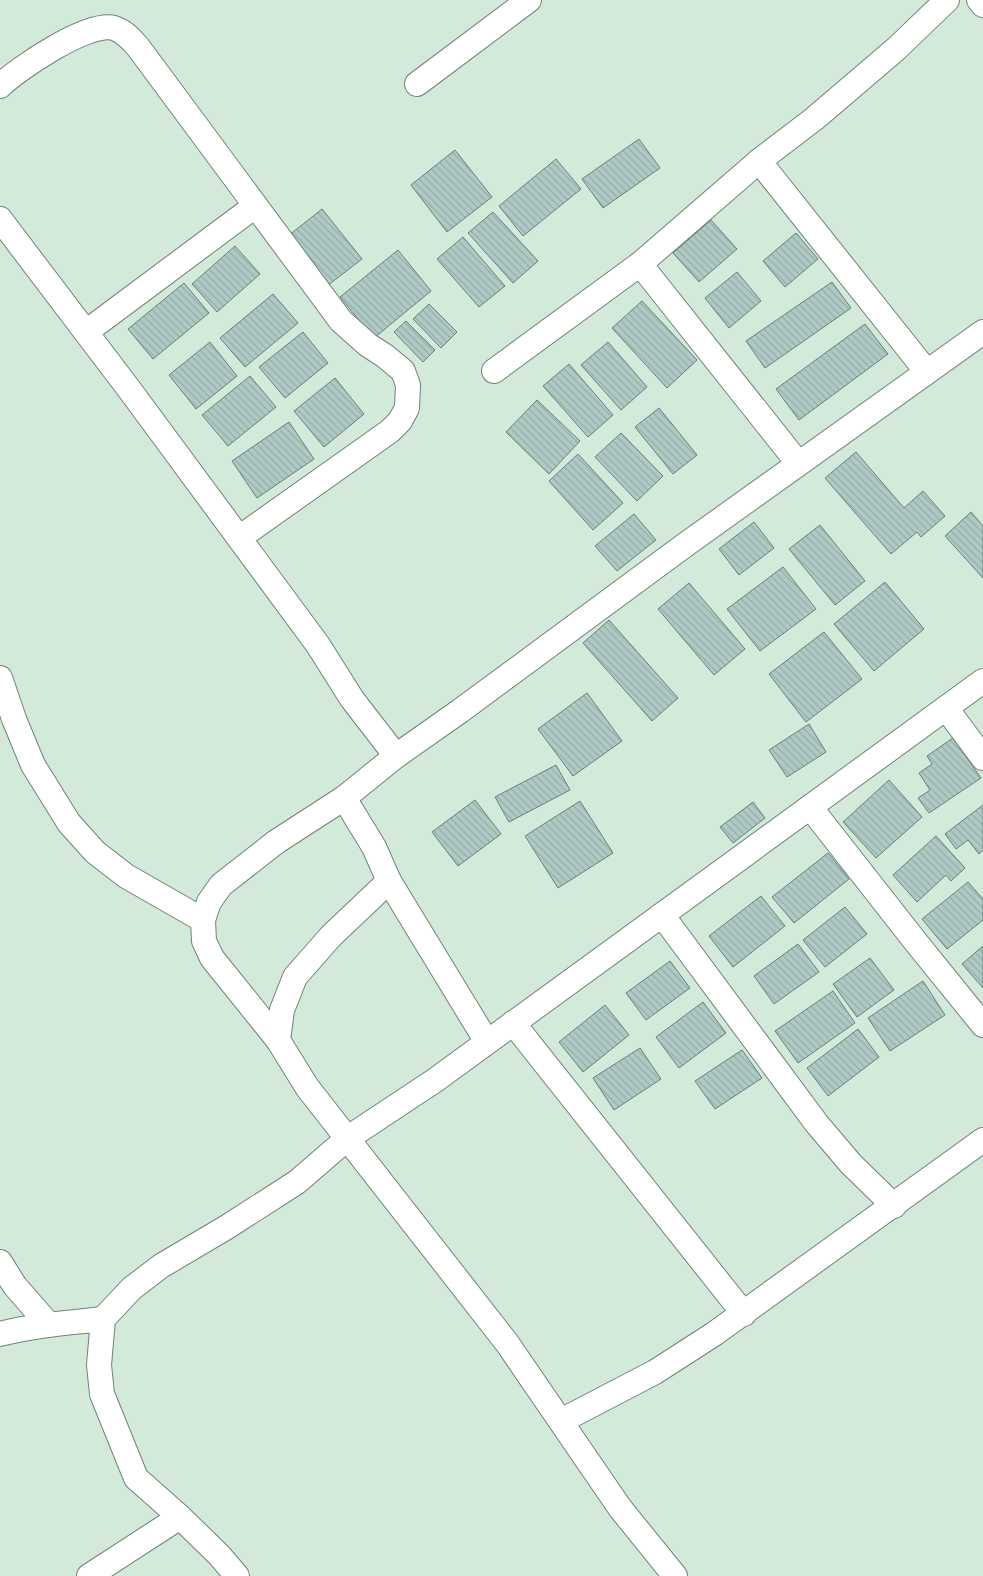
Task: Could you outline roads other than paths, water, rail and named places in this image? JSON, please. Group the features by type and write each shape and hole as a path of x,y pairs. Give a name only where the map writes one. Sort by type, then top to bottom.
{"street":[{"path":"417,84 529,0"},
{"path":"494,371 640,264 759,161 814,119 896,49 948,0"},
{"path":"980,0 983,5"},
{"path":"0,86 66,40 92,29 113,27 126,34 138,47 341,321 368,345 403,371 408,385 407,408 400,421 390,431 239,538"},
{"path":"759,161 927,372"},
{"path":"86,332 255,206"},
{"path":"0,219 318,645 352,699 396,756"},
{"path":"640,264 798,463"},
{"path":"675,1576 620,1508 562,1420 507,1343 307,1087 278,1040 212,958 204,941 203,920 209,902 221,885 276,842 344,798 396,756 798,463 983,332"},
{"path":"0,678 33,765 69,824 95,852 126,876 203,920"},
{"path":"237,1576 219,1554 136,1478 102,1394 99,1365 103,1319 131,1289 161,1266 227,1227 297,1182 348,1138 434,1082 983,681"},
{"path":"946,708 983,758"},
{"path":"344,798 374,847 389,881 488,1042"},
{"path":"810,807 983,1025"},
{"path":"278,1040 282,1010 295,977 331,936 389,881"},
{"path":"662,914 817,1124 851,1164 894,1206"},
{"path":"513,1024 744,1314"},
{"path":"562,1420 655,1372 744,1314 983,1140"},
{"path":"0,1262 15,1286 49,1325"},
{"path":"0,1334 20,1329 103,1319"},
{"path":"89,1576 180,1517"}]}
